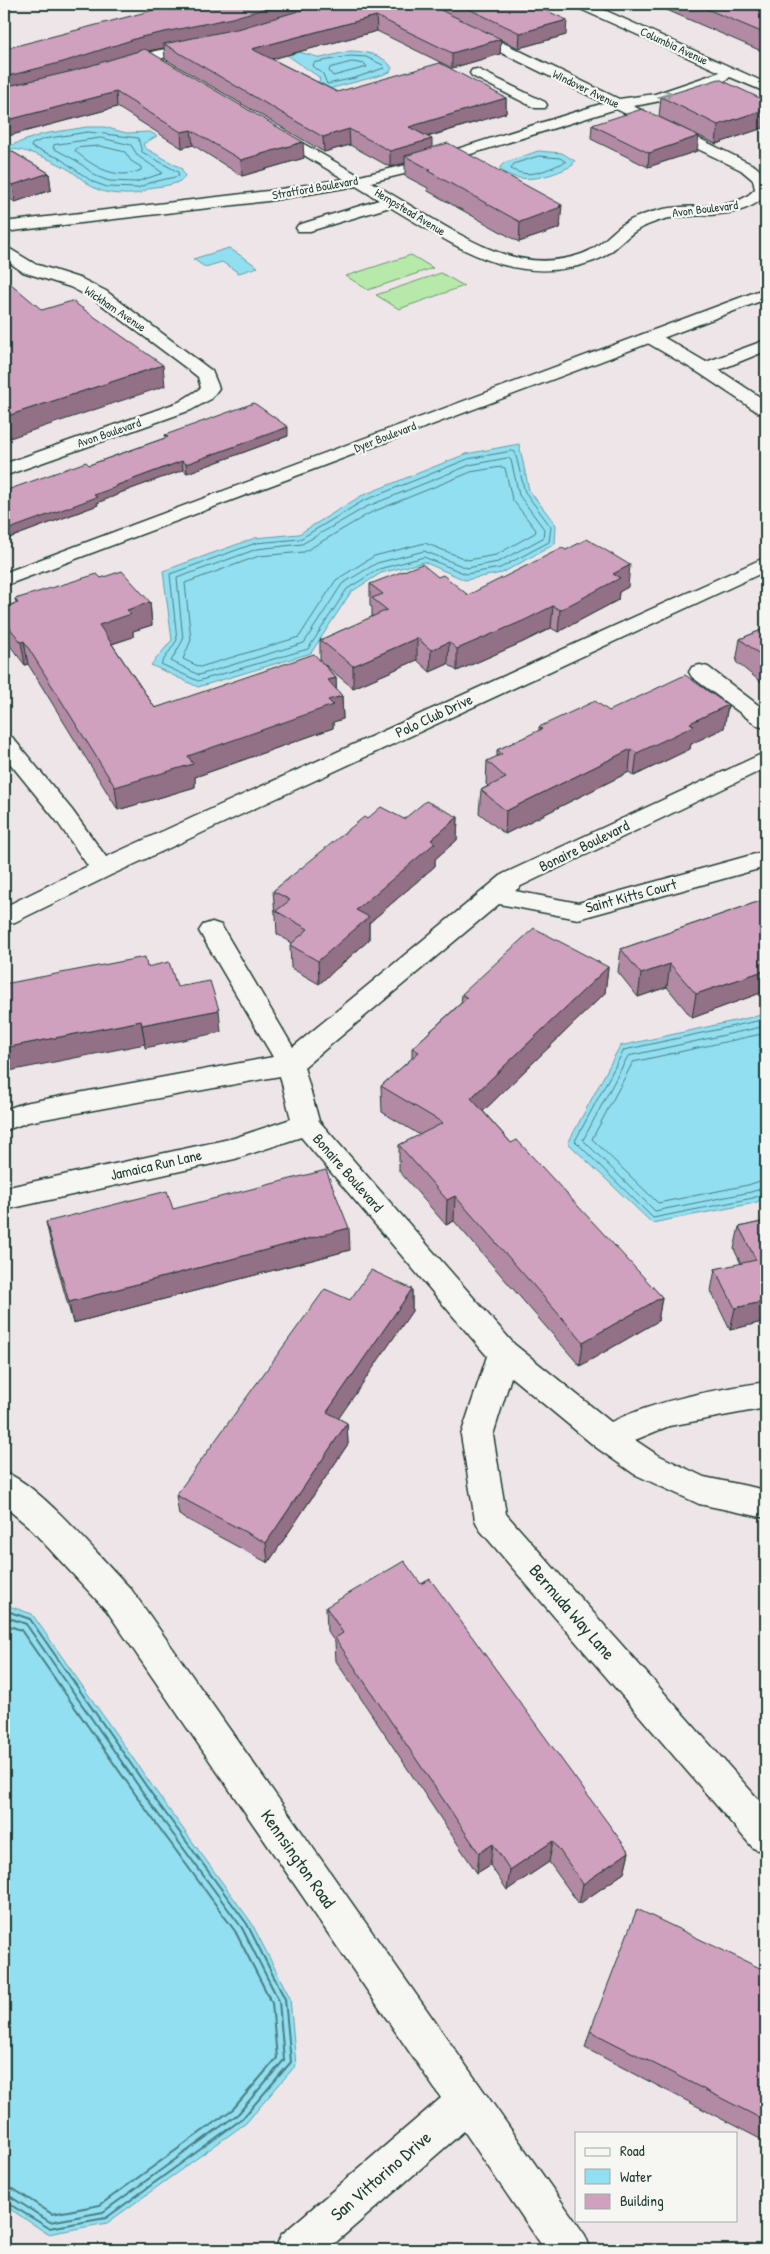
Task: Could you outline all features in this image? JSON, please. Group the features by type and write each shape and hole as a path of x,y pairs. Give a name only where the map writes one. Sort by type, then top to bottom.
{"street":[{"name":"Windover Avenue","path":"413,4 746,167 759,176"},
{"name":"Columbia Avenue","path":"581,4 766,88"},
{"path":"111,69 148,57 211,44"},
{"path":"148,57 165,67"},
{"name":"Stratford Boulevard","path":"4,227 268,196 359,181 402,170 617,104 657,98 715,80 724,76 728,71"},
{"path":"477,73 540,105"},
{"path":"542,80 558,75"},
{"path":"509,90 526,85"},
{"name":"Hempstead Avenue","path":"258,122 480,252 521,263"},
{"name":"Avon Boulevard","path":"521,263 556,263 588,257 606,248 630,227 657,216 681,211 725,208 745,203 754,199 762,190 763,185 759,176"},
{"path":"304,228 393,201"},
{"name":"Wickham Avenue","path":"4,252 29,268 76,283 100,295 206,374 210,388"},
{"name":"Dyer Boulevard","path":"4,580 652,338 766,293"},
{"path":"652,338 705,369 766,409"},
{"path":"705,369 766,345"},
{"name":"Avon Boulevard","path":"4,470 185,406 201,398 210,388"},
{"name":"Polo Club Drive","path":"6,916 102,869 766,563"},
{"path":"700,672 766,721"},
{"path":"4,742 64,815 102,869"},
{"name":"Bonaire Boulevard","path":"766,759 521,876 495,895 290,1064 306,1125 503,1353 608,1438 645,1464 699,1490 766,1504"},
{"name":"Saint Kitts Court","path":"495,895 578,911 766,859"},
{"path":"4,1121 24,1113 290,1064 212,931"},
{"name":"Jamaica Run Lane","path":"4,1199 235,1148 306,1125"},
{"name":"Bermuda Way Lane","path":"503,1353 477,1435 491,1520 766,1834"},
{"path":"608,1438 644,1421 669,1413 766,1395"},
{"name":"Kennsington Road","path":"4,1486 39,1516 118,1600 570,2250"},
{"name":"San Vittorino Drive","path":"296,2250 467,2102"}],"green space":[{"path":"411,255 433,268 368,290 346,276"},
{"path":"441,273 464,286 399,309 376,295"}],"water":[{"path":"350,51 368,53 379,57 392,68 390,72 382,75 321,91 308,86 320,81 319,77 287,55 299,52 321,58"},
{"path":"87,127 104,127 126,133 150,132 157,136 143,144 145,148 181,168 185,176 175,183 152,187 140,193 109,193 95,188 71,171 49,159 31,153 7,149 6,147 43,134"},
{"path":"538,151 562,153 575,161 573,165 556,173 536,178 517,178 500,169 504,163"},
{"path":"229,248 258,267 239,273 222,262 205,267 193,259"},
{"path":"519,444 529,490 556,525 555,544 502,573 465,580 424,562 381,573 351,592 311,653 198,687 151,665 172,640 163,571 255,538 299,534 361,496 466,454"},
{"path":"766,1014 766,1197 755,1203 652,1223 568,1143 620,1046"},
{"path":"6,1605 32,1614 162,1800 251,1922 290,1998 296,2065 246,2123 107,2223 48,2234 4,2205 4,1606"}],"building":[{"path":"177,4 281,4 232,18 141,37 63,62 4,77 4,49"},
{"path":"322,4 428,4 501,39 452,53 376,16 252,49 337,92 440,63 506,98 409,127 432,139 390,151 349,129 323,137 164,44 241,28"},
{"path":"458,4 532,4 567,20 520,33"},
{"path":"695,4 766,4 766,34"},
{"path":"145,49 303,142 241,160 191,130 181,132 116,92 4,121 4,87 73,71"},
{"path":"719,79 766,101 766,109 718,125 661,97"},
{"path":"642,109 699,136 649,153 592,125"},
{"path":"448,143 562,205 559,206 561,207 520,222 428,171 431,170 405,156"},
{"path":"4,147 49,173 13,185 4,180"},
{"path":"4,278 42,310 72,301 163,365 4,417"},
{"path":"254,403 288,427 186,464 182,461 94,495 97,497 4,531 4,495 10,493 7,491 10,489 86,462 89,465 168,437 165,435"},
{"path":"587,539 630,565 613,574 620,578 560,610 553,606 457,649 449,642 431,650 417,638 353,666 320,640 387,610 372,598 383,594 370,584 422,564 438,577 443,575 468,595 562,548 566,550"},
{"path":"122,571 150,602 127,610 131,614 99,625 155,708 314,654 336,678 328,680 342,696 328,700 333,705 188,756 193,764 115,787 24,641 21,642 4,621 4,607 18,603 15,599 97,574 101,578"},
{"path":"766,628 766,659 740,639"},
{"path":"685,675 728,705 690,723 694,726 637,753 631,749 506,811 481,790 506,778 487,761 502,754 497,750 542,729 539,727 595,701 609,711"},
{"path":"426,801 458,817 431,840 435,843 356,910 369,917 318,961 290,945 308,929 276,911 290,900 273,891 364,817 367,819 381,807 404,819"},
{"path":"766,899 766,970 696,994 670,964 641,974 621,949"},
{"path":"534,928 608,967 471,1098 511,1143 517,1140 662,1297 583,1342 455,1196 447,1200 399,1145 443,1123 381,1086 419,1052 412,1048 467,998 462,994"},
{"path":"145,957 147,967 169,962 177,987 210,981 219,1010 142,1025 141,1021 4,1048 4,984"},
{"path":"326,1170 349,1228 69,1302 46,1222 167,1191 173,1209"},
{"path":"766,1221 766,1301 735,1308 715,1269 756,1260 739,1227"},
{"path":"371,1270 412,1289 327,1412 347,1423 266,1543 176,1495 325,1289 350,1300"},
{"path":"404,1561 421,1584 430,1579 629,1852 583,1884 553,1841 510,1870 493,1844 479,1853 335,1638 343,1633 326,1607"},
{"path":"637,1909 766,1971 766,2121 590,2031"}]}
